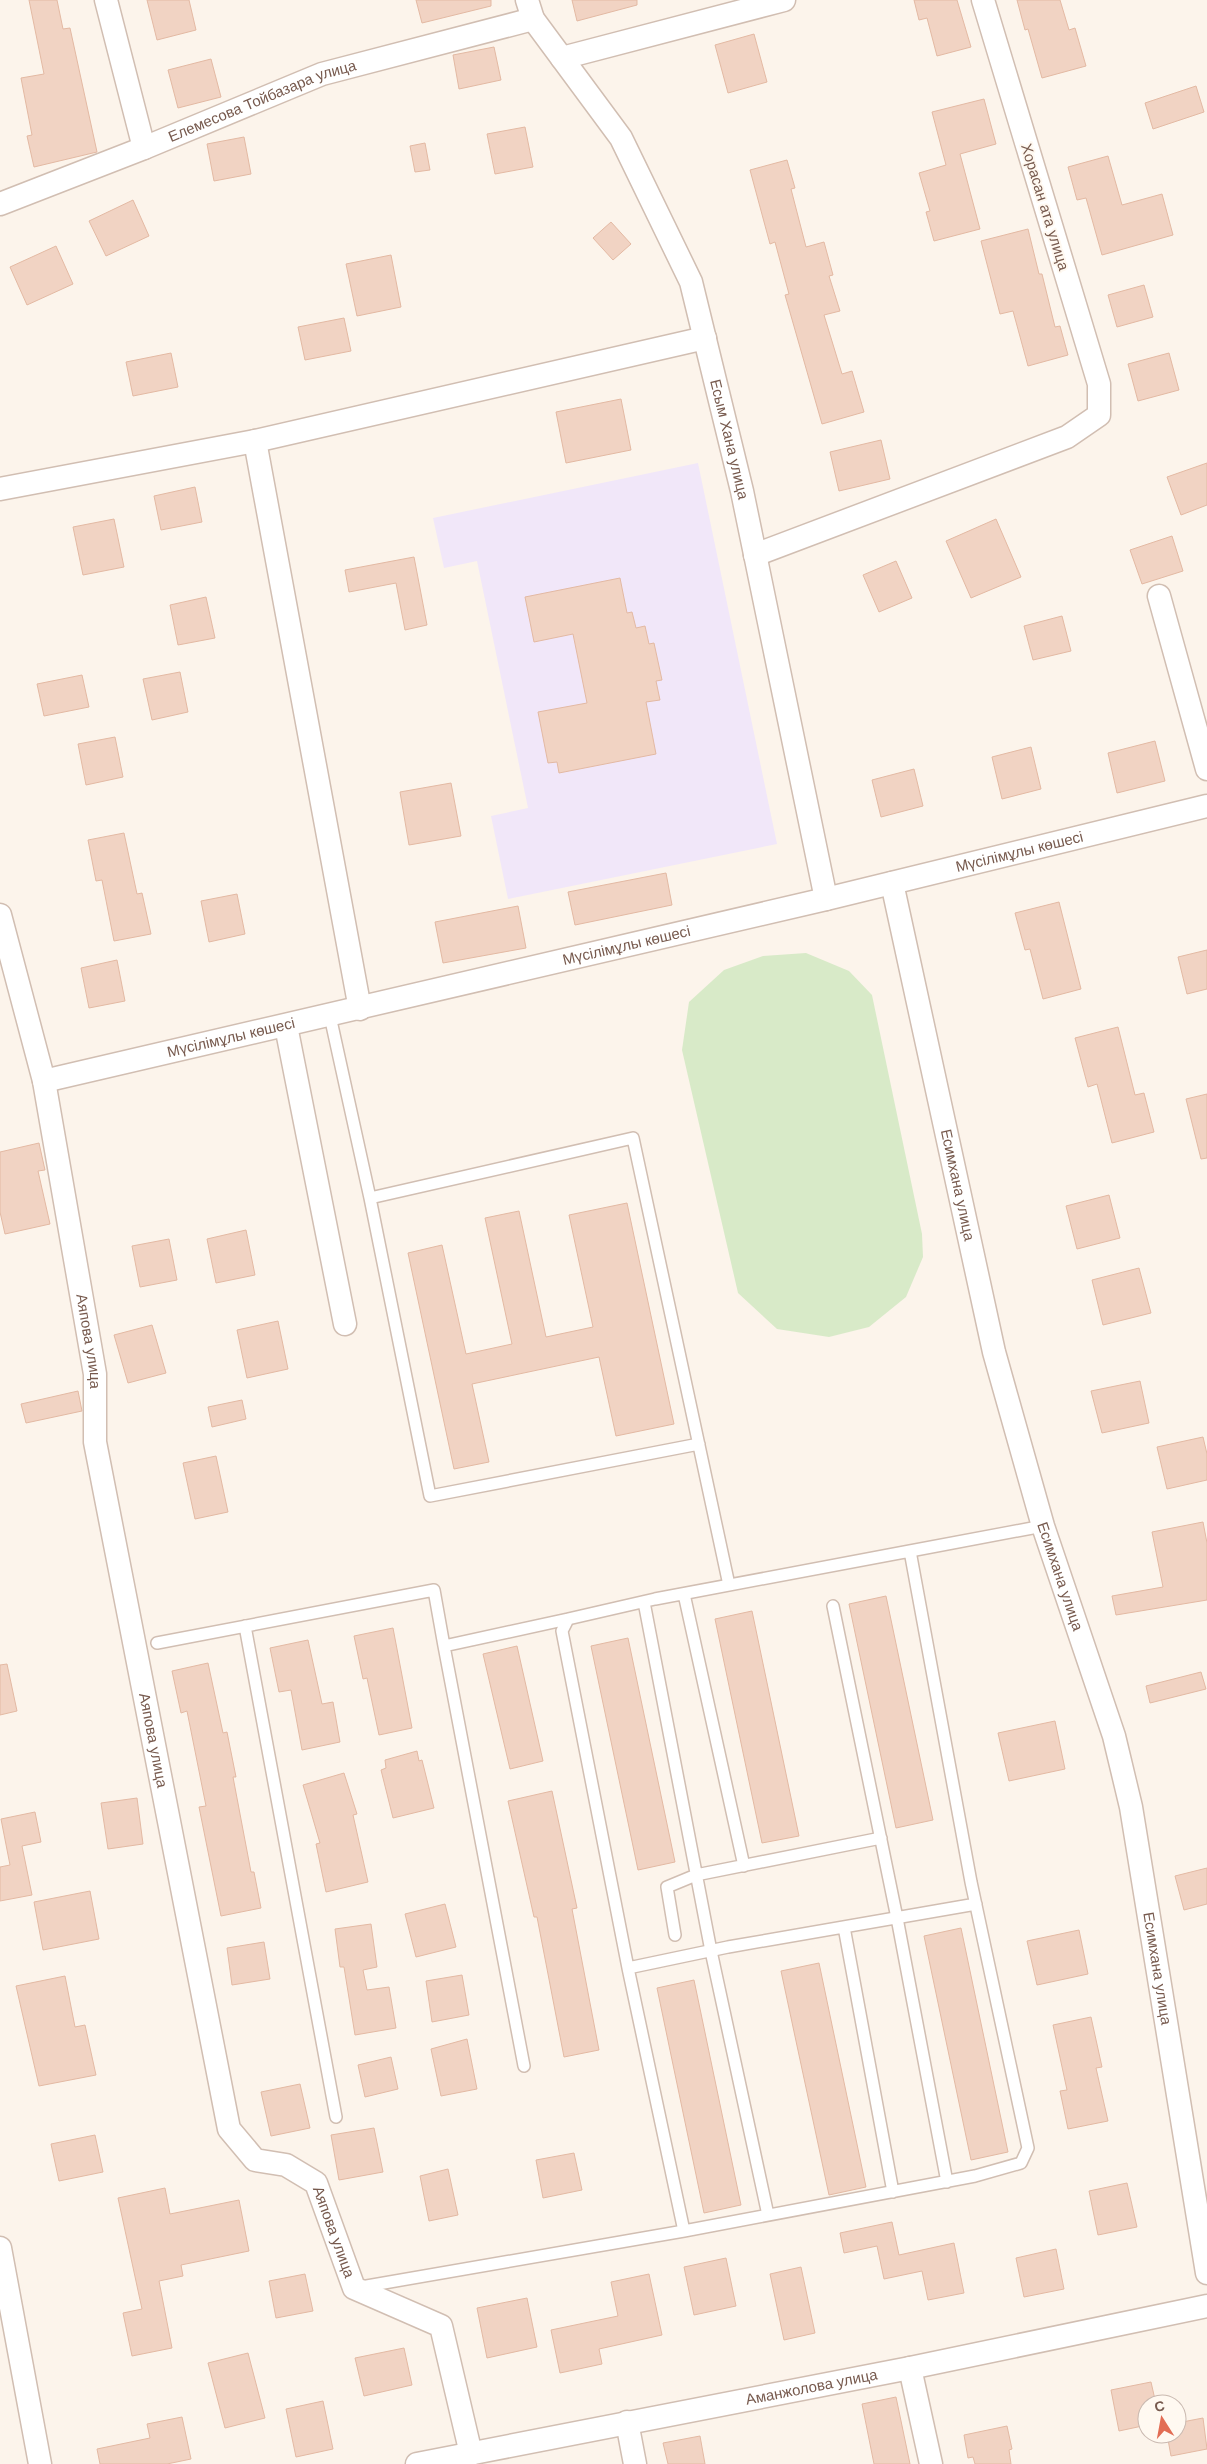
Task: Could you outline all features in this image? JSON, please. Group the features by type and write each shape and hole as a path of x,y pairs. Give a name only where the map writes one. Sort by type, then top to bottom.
{"street":[{"path":"106,0 144,148"},
{"path":"562,58 784,0"},
{"name":"Хорасан ата улица","path":"755,555 1067,437 1099,415 1099,384 982,0"},
{"name":"Елемесова Тойбазара улица","path":"0,204 144,148 322,74 530,10"},
{"name":"Есым Хана улица","path":"530,10 562,58 621,138 691,282 742,491 826,899"},
{"path":"0,489 255,441 704,338"},
{"path":"255,441 360,1008"},
{"path":"1159,596 1207,769"},
{"name":"Мүсілімұлы көшесі","path":"44,1081 892,884 1207,806"},
{"name":"Есимхана улица","path":"892,884 994,1352 1043,1526 1111,1727 1131,1807 1207,2273"},
{"name":"Аяпова улица","path":"0,915 44,1081 95,1374 95,1442 229,2129 255,2160 286,2166 316,2183 354,2288 441,2326 471,2454"},
{"path":"286,1026 345,1324"},
{"path":"0,2248 40,2464"},
{"name":"Аманжолова улица","path":"417,2464 910,2368 1207,2306"},
{"path":"910,2368 931,2464"},
{"path":"626,2422 636,2464"}],"lane":[{"path":"330,1016 370,1198 430,1496 699,1444"},
{"path":"370,1198 633,1138 729,1585"},
{"path":"444,1646 644,1602 1043,1526"},
{"path":"354,2288 684,2231 947,2182 1021,2163 1028,2148 976,1904 910,1551"},
{"path":"157,1643 434,1590 524,2066"},
{"path":"684,1594 744,1866"},
{"path":"644,1602 710,1950 768,2215"},
{"path":"833,1606 897,1918 947,2182"},
{"path":"568,1619 562,1631 628,1968 684,2231"},
{"path":"245,1626 336,2117"},
{"path":"675,1935 667,1887 696,1875 881,1838"},
{"path":"628,1968 710,1950 976,1904"},
{"path":"844,1927 893,2192"}],"shaded area":[{"path":"698,463 777,844 508,899 491,816 528,808 477,561 444,568 433,518"}],"green space":[{"path":"806,953 849,971 872,995 922,1234 923,1257 906,1297 869,1327 829,1337 777,1329 738,1293 682,1050 689,1002 724,970 763,956"}],"building":[{"path":"29,0 57,0 63,29 70,28 97,152 34,167 27,136 32,135 21,78 44,74"},
{"path":"147,0 189,0 196,30 157,40"},
{"path":"416,0 491,0 491,6 422,23"},
{"path":"572,0 637,0 637,5 577,21"},
{"path":"914,0 957,0 971,47 937,56 927,18 919,20"},
{"path":"1017,0 1060,0 1069,30 1075,28 1086,66 1042,78 1028,29 1025,30"},
{"path":"754,34 767,82 728,93 715,45"},
{"path":"494,47 501,80 459,89 453,55"},
{"path":"211,59 221,97 178,108 168,70"},
{"path":"1196,86 1204,112 1153,129 1145,103"},
{"path":"984,99 996,144 960,154 980,229 934,241 926,212 930,211 919,173 946,165 932,112"},
{"path":"525,127 533,167 495,174 487,134"},
{"path":"244,137 251,174 214,181 207,144"},
{"path":"425,143 430,170 415,172 410,146"},
{"path":"1108,156 1122,205 1162,194 1173,235 1102,255 1086,198 1077,200 1068,167"},
{"path":"787,160 795,188 791,189 806,247 824,242 833,275 829,276 840,311 824,315 842,374 852,371 864,412 822,424 785,295 789,294 775,242 770,244 750,170"},
{"path":"133,200 149,236 106,256 89,221"},
{"path":"611,222 631,244 613,260 593,238"},
{"path":"1028,229 1039,274 1042,274 1055,327 1060,326 1068,355 1028,366 1013,311 1000,314 981,241"},
{"path":"56,246 73,284 27,305 10,267"},
{"path":"391,255 401,307 357,316 346,264"},
{"path":"1144,285 1153,317 1117,327 1108,295"},
{"path":"344,318 351,351 305,360 298,327"},
{"path":"171,353 178,387 133,396 126,362"},
{"path":"1169,353 1179,390 1138,401 1128,364"},
{"path":"621,399 631,450 566,463 556,412"},
{"path":"881,440 890,479 839,491 830,452"},
{"path":"1207,463 1207,505 1181,515 1167,477"},
{"path":"195,487 202,522 161,530 154,496"},
{"path":"114,519 124,567 83,575 73,527"},
{"path":"996,519 1021,577 971,598 946,541"},
{"path":"1172,536 1183,571 1142,584 1130,550"},
{"path":"414,557 427,625 405,630 396,583 349,592 345,570"},
{"path":"896,561 912,598 879,612 863,575"},
{"path":"620,578 627,613 632,612 636,628 645,626 649,644 654,643 662,680 656,681 660,700 646,702 656,754 559,773 557,762 548,763 538,712 587,703 573,634 534,642 525,597"},
{"path":"206,597 215,638 178,645 170,605"},
{"path":"1062,616 1071,651 1033,660 1024,626"},
{"path":"180,672 188,712 152,720 143,679"},
{"path":"82,675 89,707 44,716 37,684"},
{"path":"115,737 123,777 86,785 78,744"},
{"path":"1155,741 1165,781 1117,793 1108,753"},
{"path":"1031,747 1041,789 1002,799 992,757"},
{"path":"914,769 923,806 881,817 872,780"},
{"path":"451,783 461,836 409,845 400,792"},
{"path":"124,833 137,894 142,893 151,934 114,941 102,880 96,881 88,840"},
{"path":"666,873 672,905 575,925 568,892"},
{"path":"237,894 245,934 209,942 201,901"},
{"path":"1059,902 1081,989 1043,999 1030,949 1025,950 1015,913"},
{"path":"518,906 526,948 443,963 435,922"},
{"path":"1207,950 1207,989 1187,994 1178,957"},
{"path":"117,960 125,1001 89,1008 81,968"},
{"path":"1118,1027 1135,1095 1144,1093 1154,1132 1112,1143 1097,1084 1088,1087 1075,1038"},
{"path":"1207,1094 1207,1158 1201,1159 1186,1099"},
{"path":"39,1143 45,1170 38,1171 50,1224 5,1234 0,1212 0,1152"},
{"path":"1109,1195 1120,1238 1077,1249 1066,1206"},
{"path":"627,1203 674,1424 616,1436 599,1357 472,1384 489,1462 454,1469 408,1253 442,1245 466,1354 512,1344 485,1218 519,1211 546,1337 593,1327 569,1215"},
{"path":"246,1230 255,1275 216,1283 207,1239"},
{"path":"169,1239 177,1280 140,1287 132,1246"},
{"path":"1139,1268 1151,1313 1103,1325 1092,1280"},
{"path":"278,1321 288,1369 247,1378 237,1330"},
{"path":"152,1325 166,1373 128,1383 114,1335"},
{"path":"1140,1381 1149,1423 1102,1433 1091,1391"},
{"path":"78,1391 82,1411 26,1423 21,1404"},
{"path":"242,1400 246,1419 212,1427 208,1407"},
{"path":"1203,1437 1207,1454 1207,1480 1167,1489 1157,1447"},
{"path":"216,1456 228,1512 195,1519 183,1463"},
{"path":"1203,1522 1207,1543 1207,1600 1116,1615 1112,1596 1163,1587 1152,1532"},
{"path":"886,1596 933,1820 896,1828 849,1604"},
{"path":"752,1611 799,1836 762,1843 715,1619"},
{"path":"393,1628 412,1728 379,1735 367,1678 363,1679 354,1636"},
{"path":"628,1638 675,1862 638,1870 591,1646"},
{"path":"308,1640 322,1704 333,1702 340,1742 302,1750 291,1690 279,1692 270,1648"},
{"path":"517,1646 543,1761 510,1769 483,1654"},
{"path":"208,1663 223,1733 227,1732 236,1777 233,1777 251,1872 254,1872 261,1908 221,1916 199,1807 206,1806 187,1711 181,1713 172,1671"},
{"path":"7,1664 17,1711 0,1715 0,1665"},
{"path":"1201,1672 1206,1689 1150,1703 1146,1686"},
{"path":"1055,1721 1065,1769 1009,1781 998,1733"},
{"path":"417,1751 419,1761 422,1760 434,1808 393,1818 381,1770 386,1768 385,1760"},
{"path":"344,1773 357,1814 353,1815 368,1882 326,1892 316,1844 320,1843 303,1785"},
{"path":"552,1791 577,1908 572,1909 599,2050 564,2057 537,1917 534,1917 508,1801"},
{"path":"137,1798 143,1844 108,1849 101,1803"},
{"path":"35,1812 41,1842 22,1846 32,1895 0,1901 0,1867 10,1865 1,1819"},
{"path":"1207,1868 1207,1904 1184,1910 1175,1876"},
{"path":"90,1891 99,1939 43,1950 34,1902"},
{"path":"445,1904 456,1947 416,1957 405,1914"},
{"path":"371,1924 377,1967 363,1970 367,1990 389,1987 396,2028 355,2035 344,1967 340,1967 335,1929"},
{"path":"961,1928 1008,2152 971,2160 924,1936"},
{"path":"1079,1930 1088,1974 1037,1985 1027,1941"},
{"path":"264,1942 270,1979 232,1985 227,1948"},
{"path":"819,1963 866,2187 829,2195 781,1971"},
{"path":"462,1975 469,2015 432,2022 426,1981"},
{"path":"65,1976 75,2027 85,2025 96,2075 39,2086 16,1986"},
{"path":"694,1980 741,2205 704,2213 657,1988"},
{"path":"1091,2017 1102,2067 1096,2068 1108,2121 1068,2129 1060,2091 1067,2090 1053,2025"},
{"path":"467,2039 477,2089 441,2096 431,2049"},
{"path":"391,2057 398,2089 365,2097 358,2065"},
{"path":"300,2084 310,2128 271,2136 261,2092"},
{"path":"374,2128 383,2172 339,2180 331,2135"},
{"path":"95,2135 103,2172 59,2181 51,2144"},
{"path":"574,2153 582,2190 543,2198 536,2160"},
{"path":"448,2169 458,2215 429,2221 420,2176"},
{"path":"1127,2183 1137,2227 1098,2235 1089,2191"},
{"path":"165,2188 170,2214 239,2200 249,2251 181,2265 183,2276 159,2281 172,2348 132,2356 123,2313 142,2309 118,2198"},
{"path":"892,2222 899,2255 954,2243 964,2293 928,2300 922,2271 884,2279 877,2246 844,2253 840,2233"},
{"path":"1056,2249 1064,2289 1024,2297 1016,2258"},
{"path":"726,2258 736,2306 694,2315 684,2267"},
{"path":"801,2267 815,2333 784,2340 770,2274"},
{"path":"305,2274 313,2311 276,2318 269,2281"},
{"path":"649,2274 662,2335 599,2349 602,2364 560,2373 551,2330 618,2316 611,2282"},
{"path":"527,2298 537,2347 487,2358 477,2308"},
{"path":"404,2348 412,2385 364,2396 355,2358"},
{"path":"248,2353 265,2418 225,2428 208,2363"},
{"path":"1151,2382 1154,2394 1137,2394 1137,2427 1119,2431 1111,2390"},
{"path":"896,2397 910,2464 874,2464 862,2404"},
{"path":"323,2401 333,2449 296,2457 286,2409"},
{"path":"182,2417 191,2459 167,2464 100,2464 97,2449 150,2438 147,2424"},
{"path":"1203,2418 1207,2449 1171,2456 1169,2444 1187,2444 1187,2421"},
{"path":"1007,2426 1012,2449 1009,2450 1011,2464 975,2464 973,2457 968,2458 964,2435"},
{"path":"700,2436 705,2464 668,2464 663,2443"}]}
